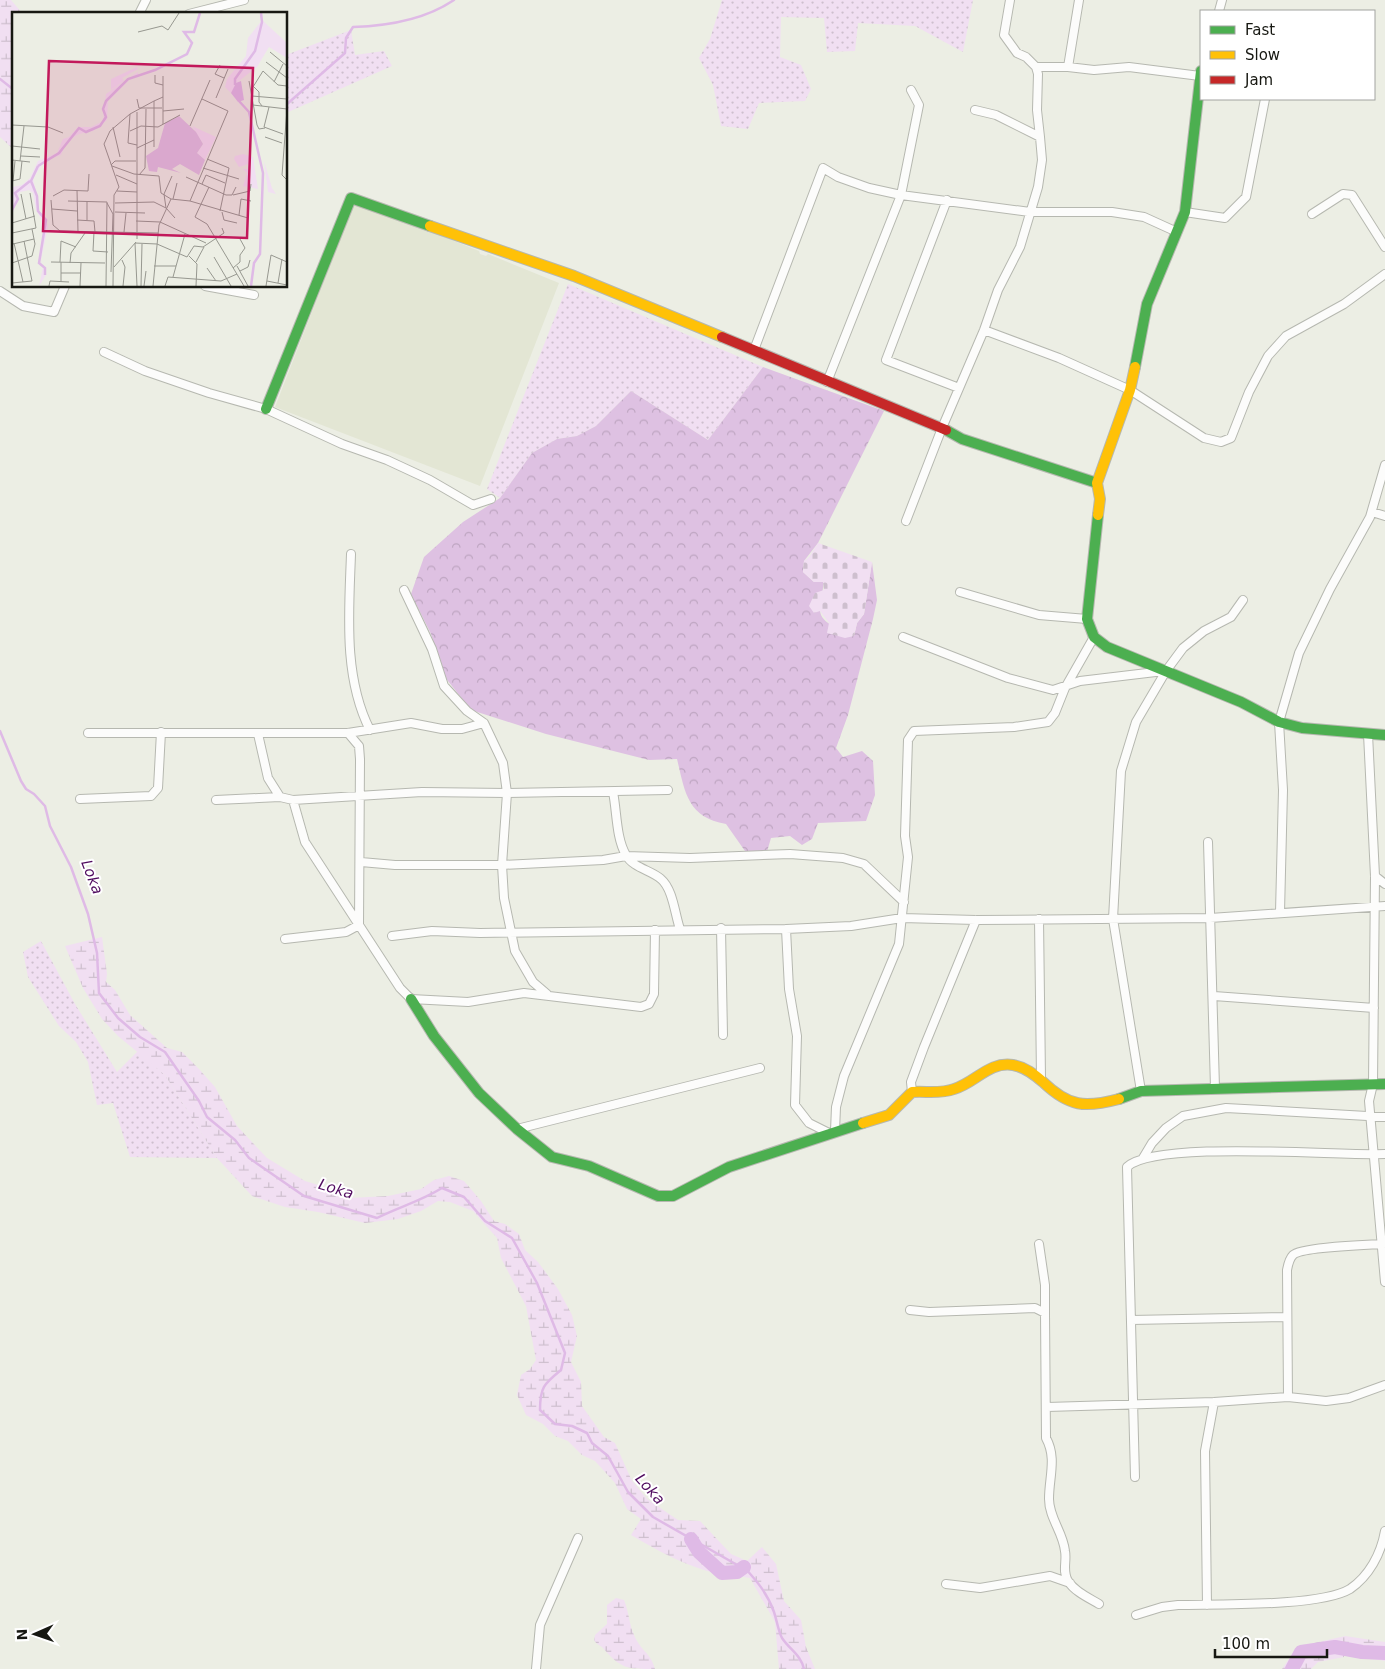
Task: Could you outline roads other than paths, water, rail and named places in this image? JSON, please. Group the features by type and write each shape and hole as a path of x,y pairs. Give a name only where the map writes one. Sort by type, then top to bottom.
{"street":[{"path":"140,12 146,0"},
{"path":"195,12 223,3 244,0"},
{"path":"906,521 942,428 984,330 998,290 1020,247 1040,174 1040,137 1037,110 1038,74 1036,67 1026,57 1017,53 1004,35 1010,0"},
{"path":"1068,67 1079,0"},
{"path":"1036,67 1068,67 1094,70 1129,67 1200,74"},
{"path":"1200,85 1185,212 1147,304 1130,390 1097,482 1100,500 1087,619 1094,637 1107,647 1241,702 1279,722 1302,728 1385,735"},
{"path":"827,382 900,195 918,105 911,90"},
{"path":"1185,212 1225,218 1246,197 1265,100"},
{"path":"975,110 996,115 1040,137"},
{"path":"754,350 823,168 838,177 869,188 900,195 1030,212 1091,211 1144,217 1177,232"},
{"path":"1312,214 1343,194 1352,195 1385,247"},
{"path":"266,409 351,198 543,264 942,428 962,439 1097,482"},
{"path":"947,200 886,360 959,388"},
{"path":"984,330 1059,358 1130,390 1204,438 1221,442 1231,438 1249,392 1268,356 1286,336 1344,304 1385,274"},
{"path":"0,291 22,306 54,312 64,288"},
{"path":"216,288 254,295"},
{"path":"104,352 145,371 266,409 342,444 387,460 430,480 472,505 491,499"},
{"path":"1280,912 1283,790 1279,722 1300,653 1330,589 1372,512 1385,465"},
{"path":"1372,512 1385,516"},
{"path":"351,554 349,646 362,713 370,730"},
{"path":"404,590 432,649 444,686 466,711 484,723 504,763 507,793 502,865 504,898 510,932 515,951 533,982 548,994"},
{"path":"960,592 1039,615 1087,619"},
{"path":"1141,1092 1113,919 1121,771 1136,722 1166,671 1183,648 1204,631 1231,617 1243,600"},
{"path":"903,637 1008,678 1053,690 1065,688 1088,679 1166,671"},
{"path":"832,1132 844,1076 899,944 908,857 905,836 908,740 914,731 1014,727 1048,722 1055,713 1065,688 1094,637"},
{"path":"88,733 258,734 279,731 348,732 411,723 442,729 462,729 484,723"},
{"path":"80,799 151,796 158,788 161,732"},
{"path":"348,732 359,746 361,862 359,925"},
{"path":"258,734 268,778 280,797"},
{"path":"1368,734 1374,876 1373,1084 1369,1101 1385,1282"},
{"path":"216,800 280,797 294,800 422,792 507,793 668,790"},
{"path":"613,792 617,811 618,838 626,856 633,863 657,876 666,885 680,929"},
{"path":"294,800 305,842 400,988 411,999 434,1036 479,1093 517,1129 552,1157 589,1166 658,1196 673,1196 728,1167 889,1115 912,1092 957,1088 978,1074 998,1066 1013,1065 1041,1078 1055,1094 1073,1104 1111,1101 1141,1092 1215,1088 1385,1084"},
{"path":"1208,842 1214,996 1215,1088"},
{"path":"361,862 395,865 440,863 502,865 603,860 626,856 690,858 790,854 843,858 864,864 904,902"},
{"path":"1374,876 1385,884"},
{"path":"392,936 432,930 510,932 722,928 786,929 851,926 902,918 976,920 1210,918 1385,906"},
{"path":"1039,919 1041,1078"},
{"path":"912,1092 911,1082 924,1046 976,920"},
{"path":"285,939 346,932 359,925"},
{"path":"722,928 723,1035"},
{"path":"786,929 789,988 797,1036 795,1105 809,1123 832,1132"},
{"path":"411,999 468,1002 524,993 548,994 641,1007 650,1004 654,994 655,930"},
{"path":"1214,996 1374,1008"},
{"path":"517,1129 760,1068"},
{"path":"1143,1158 1152,1143 1166,1128 1183,1116 1217,1109 1385,1117"},
{"path":"1135,1477 1127,1170 1135,1160 1196,1152 1385,1154"},
{"path":"1039,1244 1045,1285 1046,1438 1051,1448 1053,1465 1049,1502 1051,1514 1065,1552 1065,1576 1070,1583"},
{"path":"1288,1397 1287,1270 1294,1254 1307,1250 1382,1244"},
{"path":"910,1310 929,1312 1035,1308 1045,1312"},
{"path":"1131,1320 1287,1317"},
{"path":"1047,1407 1214,1402 1288,1397 1326,1400 1349,1398 1385,1385"},
{"path":"1206,1604 1205,1451 1214,1402"},
{"path":"1136,1615 1162,1607 1300,1601 1339,1594 1350,1588 1372,1568 1385,1532"},
{"path":"536,1669 540,1625 578,1538"},
{"path":"1050,1576 1064,1564"},
{"path":"946,1584 980,1588 1050,1576 1070,1583 1099,1604"}],"waterway":[{"path":"288,103 345,53 346,38 353,27 393,23 419,17 454,0"},
{"path":"0,79 12,88"},
{"name":"Loka","path":"0,731 21,781 26,789 34,794 45,806 50,826 71,867 88,914 97,953 99,993 118,1018 140,1037 165,1052 199,1101 207,1117 235,1140 249,1158 304,1196 377,1218 442,1188 464,1197 485,1221 512,1238 537,1283 565,1353 561,1370 547,1383 542,1391 540,1410 555,1424 572,1426 587,1433 592,1443 608,1456 628,1492 653,1517 739,1566 744,1567 765,1593 774,1612 782,1638 798,1656 804,1669"},
{"name":"Loka","path":"691,1539 699,1552 722,1573 737,1572 744,1567"},
{"name":"Loka","path":"1292,1669 1301,1652 1335,1647 1362,1652 1385,1653"}]}
